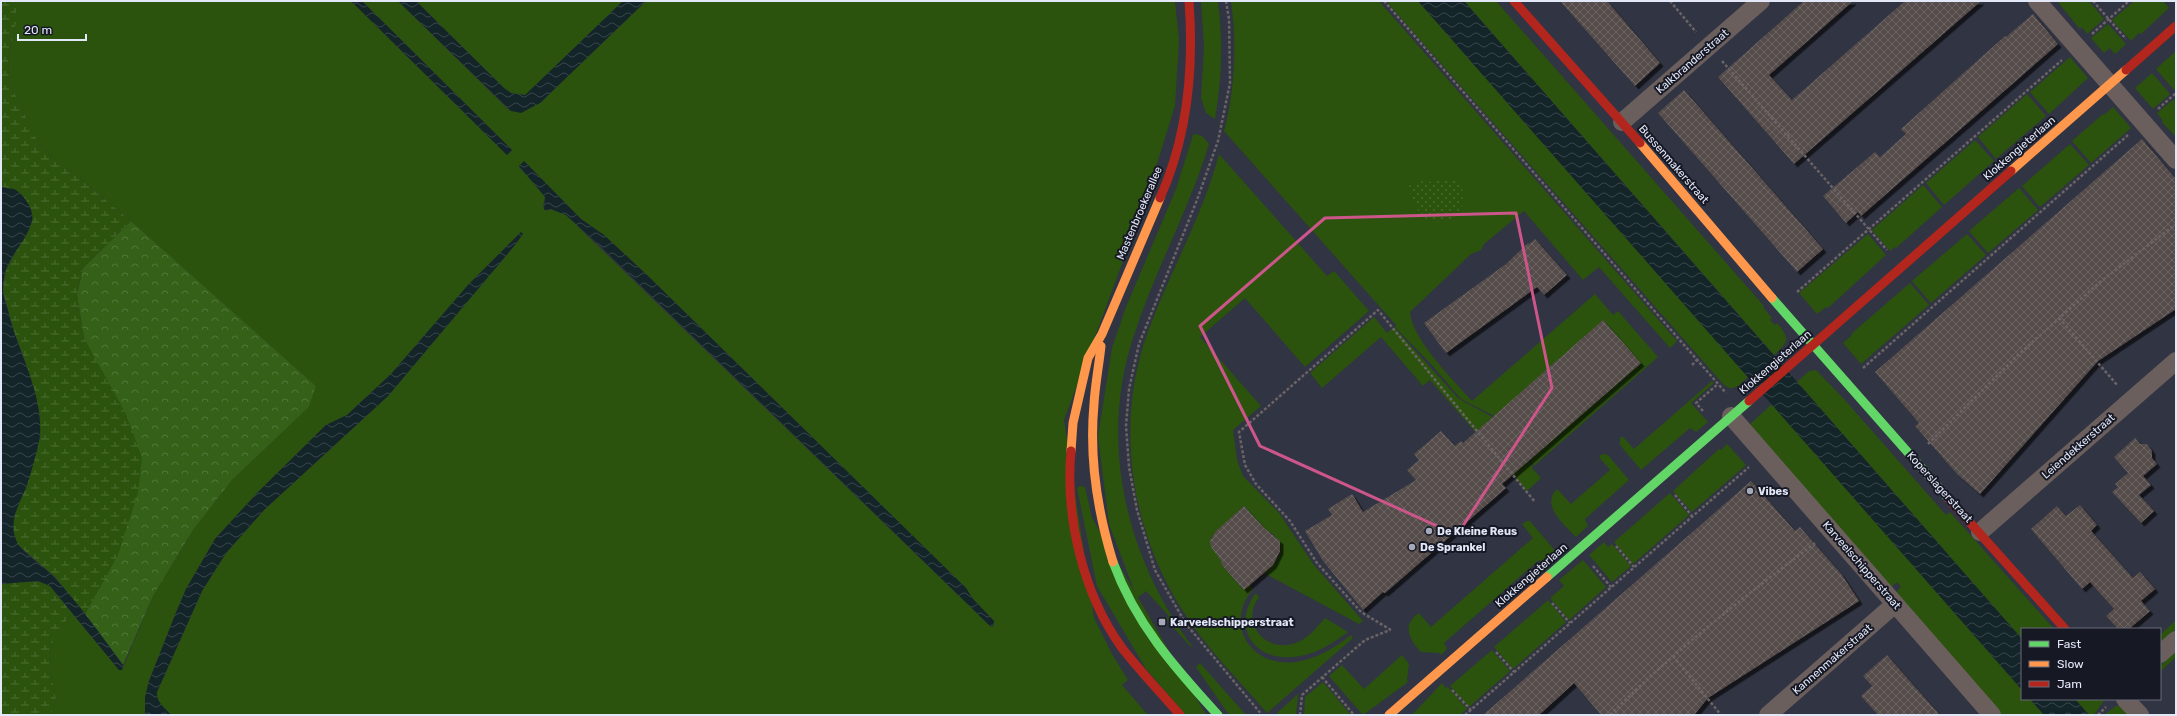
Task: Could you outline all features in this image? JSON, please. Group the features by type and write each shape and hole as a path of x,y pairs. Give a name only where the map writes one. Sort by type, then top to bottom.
{"street":[{"name":"Mastenbroekerallee","path":"1180,715 1122,647 1108,625 1092,594 1074,526 1069,493 1073,423 1082,378 1088,358 1102,334 1118,292 1169,178 1187,108 1192,40 1189,1"},
{"name":"Bussenmakerstraat","path":"1514,1 1622,122 1813,346"},
{"name":"Kalkbranderstraat","path":"1622,122 1761,1"},
{"path":"2037,1 2176,160"},
{"name":"Klokkengieterlaan","path":"1389,715 1813,346 2176,26"},
{"name":"Mastenbroekerallee","path":"1102,334 1093,410 1092,447 1096,493 1101,522 1111,557 1139,618 1155,643 1218,715"},
{"name":"Koperslagerstraat","path":"1813,346 2064,628"},
{"name":"Leiendekkerstraat","path":"1980,532 2176,361"},
{"name":"Karveelschipperstraat","path":"1739,409 1764,453 1992,715"},
{"name":"Kannenmakerstraat","path":"1768,715 1895,604"},
{"path":"2161,653 2176,640"},
{"path":"2127,700 2140,715"}],"path":[{"path":"1226,1 1229,19 1230,83 1218,141 1197,200 1139,344 1129,389 1126,426 1129,467 1137,510 1155,570 1186,624 1262,715"},
{"path":"1384,1 1739,409"},
{"path":"1670,1 1901,267"},
{"path":"2093,1 2141,56"},
{"path":"1780,307 2129,1"},
{"path":"1846,382 2176,93"},
{"path":"1787,136 1791,133"},
{"path":"1914,458 2018,354 2100,282 2176,224"},
{"path":"1300,715 1302,695 1365,640 1391,630 1361,612 1318,564 1299,533 1286,516 1256,484 1245,465 1239,432 1378,310 1535,502"},
{"path":"2059,318 2130,401"},
{"path":"1692,365 1697,360"},
{"path":"1718,384 1696,403 1718,428"},
{"path":"1465,715 1764,453"},
{"path":"1610,715 1644,681 1726,610 1831,530"},
{"path":"1537,586 1570,623"},
{"path":"1480,635 1514,672"},
{"path":"1673,656 1721,715"},
{"path":"1437,673 1471,710"},
{"path":"1322,677 1354,715"}],"highlighted area":[{"path":"1516,213 1552,388 1457,535 1260,446 1200,326 1325,218"}],"green space":[{"path":"1,1 16,1 16,23 8,61 9,82 39,145 131,221 83,268 77,295 84,338 126,414 142,458 138,493 118,555 85,614 55,577 17,544 13,534 13,522 17,506 26,487 40,437 40,422 37,404 27,367 11,323 3,290 6,269 22,240 31,210 19,194 7,188 1,187"},
{"path":"16,1 351,1 507,155 512,150 362,1 398,1 510,111 540,103 646,1 1175,1 1179,40 1175,106 1145,202 1064,420 1094,618 1112,654 1128,680 1122,685 1148,715 171,715 159,702 157,692 202,591 226,553 264,510 388,396 515,245 521,232 468,285 391,374 347,415 326,425 258,492 215,539 186,589 175,615 149,681 145,697 145,715 51,715 56,700 50,663 51,646 58,631 72,613 119,670 122,670 153,596 193,530 232,480 309,407 316,386 131,221 39,145 9,82 8,61 16,23","holes":["524,161 581,219 604,235 646,274 966,588 973,599 994,621 988,624 566,215 551,209 546,211 543,206 545,197 543,193 519,167"]},
{"path":"416,1 623,1 525,96 511,93 504,88"},
{"path":"1201,1 1218,1 1221,31 1221,60 1215,119 1206,113 1201,98 1204,47"},
{"path":"1231,1 1379,1 1677,341 1670,348 1599,267 1583,280 1524,211 1484,244 1481,250 1471,254 1410,312 1412,323 1425,346 1472,401 1595,294 1613,315 1618,311 1658,357 1534,466 1512,433 1498,418 1461,399 1432,365 1395,327 1396,325 1224,131 1231,99 1234,66 1234,33"},
{"path":"1386,1 1418,1 1748,377 1740,385 1731,388 1724,385"},
{"path":"1464,1 1496,1 1764,306 1763,307 1772,318 1770,320 1775,325 1777,323 1786,337 1785,343 1774,355"},
{"path":"2057,1 2089,1 2104,19 2087,34 2082,27 2080,29"},
{"path":"2134,1 2163,1 2169,8 2141,34 2139,33 2131,41 2112,20"},
{"path":"2108,24 2126,44 2115,54 2110,48 2104,53 2091,38"},
{"path":"2176,51 2176,88 2174,90 2156,69"},
{"path":"2070,57 2088,78 2049,114 2030,92"},
{"path":"2152,73 2170,94 2153,109 2135,88"},
{"path":"2027,94 2046,116 1996,159 1978,137"},
{"path":"2174,99 2176,101 2176,137 2162,122 2163,121 2157,113"},
{"path":"2113,107 2131,128 2091,163 2072,141"},
{"path":"1196,134 1202,136 1209,144 1192,193 1142,311 1134,335 1123,375 1119,416 1119,457 1125,497 1135,537 1150,575 1169,612 1192,646 1191,647 1166,619 1169,616 1146,591 1137,598 1109,524 1098,436 1112,348 1126,307 1176,189 1193,135"},
{"path":"1975,140 1994,161 1944,205 1926,183"},
{"path":"2070,144 2089,165 2040,207 2022,186"},
{"path":"1219,154 1327,276 1334,271 1369,311 1305,367 1245,298 1200,337 1261,406 1233,430 1237,460 1243,476 1279,513 1314,565 1363,621 1359,624 1260,571 1271,566 1275,562 1280,552 1280,546 1274,535 1260,526 1244,506 1215,533 1211,538 1211,547 1224,561 1221,564 1243,589 1249,585 1253,589 1244,603 1241,616 1242,630 1247,641 1255,651 1266,658 1280,662 1296,662 1325,652 1351,635 1353,638 1267,713 1200,636 1181,608 1164,576 1150,543 1139,508 1133,472 1130,436 1132,400 1138,364 1149,329 1196,221"},
{"path":"1451,179 1460,184 1463,193 1461,210 1453,218 1448,220 1431,220 1421,215 1410,192 1409,186 1418,181 1432,182"},
{"path":"1923,185 1942,207 1896,248 1895,247 1890,251 1872,230"},
{"path":"2019,188 2038,210 1988,253 1969,231"},
{"path":"131,221 316,386 309,407 232,480 193,530 153,596 123,665 85,614 118,554 99,369 84,338 77,295 83,268"},
{"path":"1868,234 1886,255 1828,308 1826,307 1817,314 1799,293"},
{"path":"1967,234 1986,255 1931,303 1912,281"},
{"path":"1910,283 1929,305 1861,364 1843,343 1852,335 1851,334"},
{"path":"1374,317 1387,333 1394,327 1459,399 1496,419 1510,433 1533,467 1532,468 1541,478 1527,491 1430,380 1423,386 1381,337 1322,388 1310,373"},
{"path":"1816,370 1844,399 1946,515 1950,512 2053,628 2021,628 2021,638 1797,382 1809,371"},
{"path":"1712,381 1714,383 1691,403 1708,422 1696,432 1690,428 1641,470 1620,445 1620,437 1623,437 1634,449"},
{"path":"1772,404 2021,689 2021,700 2031,700 2044,715 2002,715 1895,593 1901,587 1897,582 1891,587 1749,425"},
{"path":"1727,444 1746,465 1692,512 1673,491 1719,449 1721,450"},
{"path":"1602,454 1608,455 1629,480 1585,519 1588,526 1576,537 1556,515 1551,502 1552,495 1557,489 1571,504 1610,470 1599,457"},
{"path":"1080,486 1085,487 1092,518 1206,715 1186,715 1146,669 1097,586 1077,488"},
{"path":"1670,493 1689,515 1633,564 1614,542"},
{"path":"1530,521 1557,553 1545,564 1539,560 1444,643 1447,649 1441,655 1439,653 1421,652 1409,633 1410,623 1413,618 1419,613 1431,627 1533,538 1522,524"},
{"path":"1604,542 1608,547 1612,544 1631,566 1612,582 1589,555"},
{"path":"1583,560 1606,587 1569,620 1550,598 1564,586 1559,580"},
{"path":"25,581 44,582 50,586 72,613 58,631 51,646 50,663 56,700 51,715 1,715 1,584"},
{"path":"1256,593 1259,597 1254,608 1252,618 1260,636 1268,641 1278,645 1289,645 1300,641 1310,634 1325,618 1348,632 1329,645 1315,652 1301,656 1279,657 1267,653 1257,647 1250,638 1246,628 1246,617 1249,605"},
{"path":"1548,600 1566,622 1513,669 1494,647"},
{"path":"2176,620 2176,629 2161,642 2161,634"},
{"path":"1492,650 1510,671 1469,707 1450,686"},
{"path":"2176,651 2176,657 2161,671 2161,665"},
{"path":"1402,655 1409,664 1408,682 1363,715 1329,676 1342,665 1364,689"},
{"path":"1200,663 1246,715 1229,715 1196,667"},
{"path":"1323,682 1351,715 1304,715 1305,697"},
{"path":"1442,683 1446,688 1448,687 1467,709 1460,715 1412,715"},
{"path":"1298,694 1296,715 1278,715 1277,713"},
{"path":"2076,700 2104,700 2094,715 2089,715"},
{"path":"2116,706 2120,706 2129,715 2104,715"}],"water":[{"path":"351,1 362,1 512,150 507,155"},
{"path":"398,1 416,1 504,88 511,93 525,95 623,1 646,1 540,103 521,113 511,111"},
{"path":"1418,1 1464,1 2021,638 2021,689"},
{"path":"524,161 581,219 604,235 646,274 966,588 973,599 994,621 994,625 991,627 599,245 566,215 551,209 544,210 545,197 519,166"},
{"path":"1,187 14,189 19,192 28,204 33,217 25,238 10,260 4,278 3,289 17,341 34,387 40,419 38,446 28,483 15,515 13,528 14,535 19,546 54,577 81,609 123,665 122,670 119,670 50,586 38,581 1,584"},
{"path":"521,232 523,234 515,245 388,396 264,510 226,553 202,591 157,692 159,702 171,715 145,715 145,697 149,681 175,615 186,589 215,539 258,492 326,425 347,415 391,374 468,285"},
{"path":"2031,700 2076,700 2089,715 2044,715"}],"building":[{"path":"1560,1 1607,1 1660,63 1635,86"},
{"path":"1804,1 1853,1 1769,75 1792,100 1905,1 1981,1 1794,164 1718,77"},
{"path":"2033,14 2058,44 1861,216 1858,212 1846,223 1823,196 1875,152 1880,157 1906,134 1901,129 2005,36 2006,37"},
{"path":"1684,90 1823,249 1797,272 1658,113"},
{"path":"2142,139 2176,179 2176,309 2098,361 1980,494 1958,475 1915,426 1919,423 1875,372"},
{"path":"1535,239 1567,275 1544,295 1537,287 1446,353 1424,323 1506,264 1528,243 1529,244"},
{"path":"1603,320 1641,363 1502,484 1506,488 1385,593 1383,592 1363,610 1323,561 1305,531 1332,515 1328,509 1352,494 1363,512 1416,480 1407,470 1419,460 1414,454 1441,431 1455,446 1461,441 1463,443"},
{"path":"2135,438 2140,444 2147,444 2152,451 2152,458 2157,464 2143,476 2151,485 2139,495 2154,511 2141,523 2112,492 2118,487 2115,484 2128,473 2114,457"},
{"path":"1751,481 1795,531 1800,527 1842,575 1859,601 1708,698 1694,715 1601,715 1574,683 1539,715 1483,715"},
{"path":"2080,505 2097,525 2091,531 2133,578 2140,572 2155,589 2141,601 2150,611 2130,628 2117,628 2106,616 2114,609 2090,582 2082,589 2031,529 2057,506 2066,516"},
{"path":"1244,506 1264,528 1280,541 1280,551 1273,565 1244,590 1221,564 1222,562 1211,547 1210,541 1216,531"},
{"path":"1887,655 1940,715 1878,715 1861,696 1872,686 1863,676"}],"traffic: fast":[{"path":"1772,298 1948,498"},
{"path":"1547,577 1749,401"},
{"path":"1113,562 1133,605 1158,644 1218,715"}],"traffic: slow":[{"path":"2011,171 2126,70"},
{"path":"1640,143 1772,298"},
{"path":"1071,451 1073,423 1088,358 1102,334 1160,198"},
{"path":"1101,346 1095,390 1093,424 1094,464 1099,503 1107,542 1113,562"},
{"path":"1389,715 1547,577"}],"traffic: jam":[{"path":"1160,198 1177,150 1187,101 1191,51 1189,1"},
{"path":"1514,1 1640,143"},
{"path":"2126,70 2176,26"},
{"path":"1749,401 2011,171"},
{"path":"1071,451 1071,502 1074,528 1087,579 1097,604 1108,627 1122,648 1180,715"},
{"path":"1948,498 2064,628"}],"place":[{"name":"Vibes","path":"1750,491"},
{"name":"De Kleine Reus","path":"1429,531"},
{"name":"De Sprankel","path":"1412,547"},
{"name":"Karveelschipperstraat","path":"1162,622"}]}
